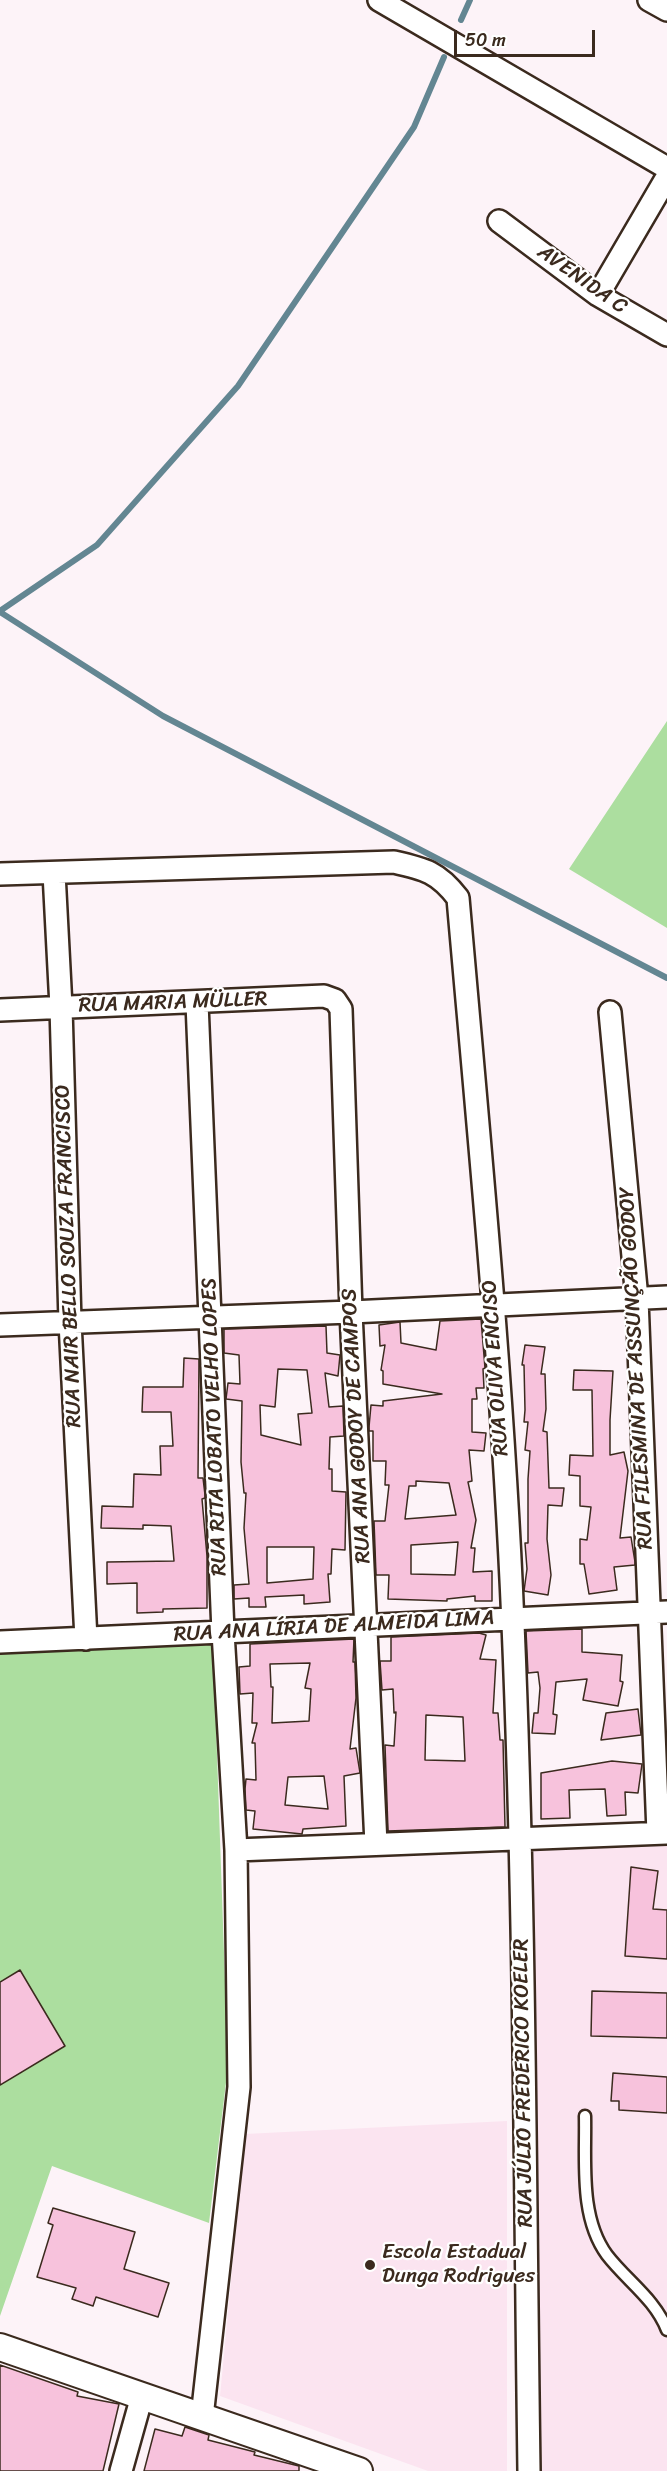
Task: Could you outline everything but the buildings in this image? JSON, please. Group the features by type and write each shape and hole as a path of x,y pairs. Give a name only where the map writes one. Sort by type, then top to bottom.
{"street":[{"path":"379,0 667,168"},
{"path":"649,0 667,10"},
{"path":"598,295 667,177"},
{"name":"AVENIDA C","path":"500,221 598,295 667,335"},
{"name":"RUA OLIVA ENCISO","path":"54,873 394,861 420,867 444,880 458,897 493,1306 513,1619 521,1838"},
{"path":"0,874 54,873"},
{"name":"RUA NAIR BELLO SOUZA FRANCISCO","path":"54,873 61,1007 70,1322 86,1639"},
{"name":"RUA MARIA MÜLLER","path":"0,1010 324,996 335,1000 341,1009"},
{"name":"RUA RITA LOBATO VELHO LOPES","path":"196,1003 236,1850 239,2087 202,2417"},
{"name":"RUA ANA GODOY DE CAMPOS","path":"341,1009 351,1312 376,1844"},
{"name":"RUA FILESMINA DE ASSUNÇÃO GODOY","path":"610,1012 637,1299 659,1612 663,1833"},
{"path":"0,1325 667,1297"},
{"name":"RUA ANA LÍRIA DE ALMEIDA LIMA","path":"0,1642 659,1612"},
{"path":"236,1850 663,1833"},
{"name":"RUA JÚLIO FREDERICO KOELER","path":"521,1838 529,2471"},
{"path":"0,2347 202,2417 309,2463 359,2471"},
{"path":"121,2471 142,2396"}],"lane":[{"path":"585,2116 588,2205 594,2234 608,2255 646,2295 667,2330"}],"shaded area":[{"name":"Escola Estadual Dunga Rodrigues","path":"667,1843 667,2471 538,2471 530,1849"},
{"name":"Escola Estadual Dunga Rodrigues","path":"507,2121 507,2471 428,2471 220,2396 245,2134"}],"green space":[{"path":"667,721 667,928 569,869"},
{"path":"213,1641 228,2066 209,2223 52,2166 0,2316 0,1651"}],"waterway":[{"path":"461,20 470,0"},
{"path":"0,611 97,545 238,386 414,127 444,57"},
{"path":"0,612 163,716 667,978"}],"place":[{"name":"Escola Estadual Dunga Rodrigues","path":"370,2265"}]}
